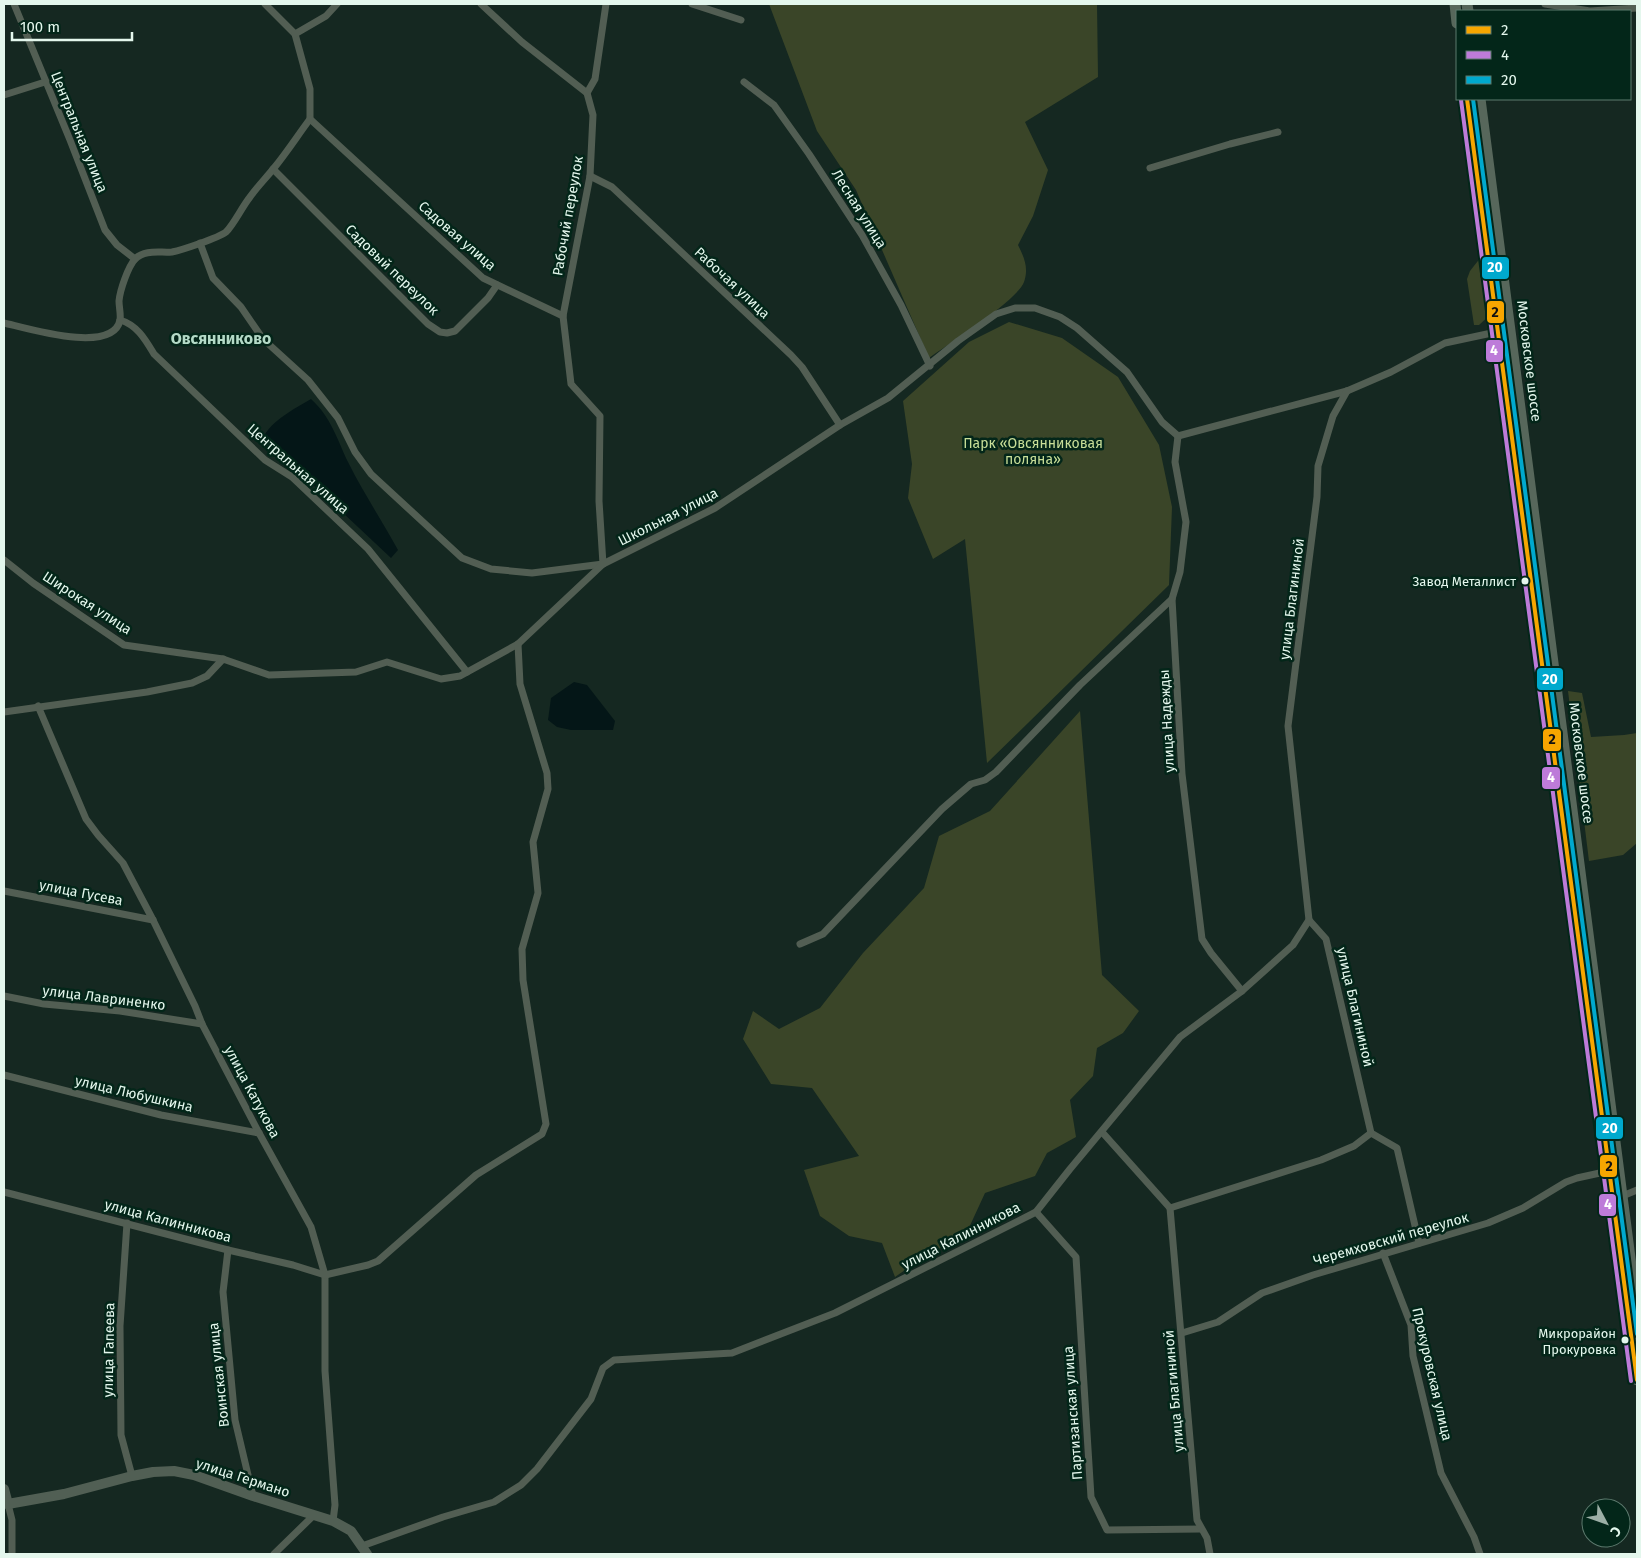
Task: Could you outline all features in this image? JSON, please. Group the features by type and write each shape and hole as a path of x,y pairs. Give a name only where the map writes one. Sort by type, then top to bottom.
{"main road":[{"name":"Московское шоссе","path":"1468,100 1505,330 1617,1197 1637,1380"},
{"name":"Московское шоссе","path":"1480,100 1505,330 1609,1171 1617,1197 1637,1312"},
{"name":"улица Германо","path":"6,1504 64,1494 152,1472 174,1471 194,1475 333,1521 351,1531 364,1550"},
{"path":"4,1489 6,1504"}],"street":[{"name":"Центральная улица","path":"14,4 105,230 117,246 135,259"},
{"path":"4,322 49,335 104,337 117,327 120,320 119,300 124,280 135,259 145,253 174,252 225,232 250,196 274,169 310,119 310,89 295,34 265,4"},
{"path":"295,34 326,16 337,4"},
{"path":"481,4 522,42 587,93 595,79 606,4"},
{"path":"692,4 741,20"},
{"path":"1545,4 1584,10"},
{"path":"1606,10 1637,8"},
{"path":"4,95 45,82"},
{"name":"Лесная улица","path":"744,82 774,105 809,154 884,274 930,366"},
{"name":"Рабочий переулок","path":"563,316 590,176 593,116 587,93"},
{"name":"Садовая улица","path":"310,119 483,278 563,316"},
{"path":"1150,168 1278,132"},
{"name":"Садовый переулок","path":"274,169 392,290 428,324 440,332 455,332 488,298 497,284"},
{"name":"Рабочая улица","path":"590,176 612,187 791,355 802,367 840,426"},
{"path":"200,243 213,278 240,307 263,339 308,380 338,418 355,452 371,474 462,558 491,569 532,573 603,564 599,500 600,416 571,384 563,316"},
{"name":"Школьная улица","path":"467,672 518,644 603,564 715,508 840,426 888,398 930,366 958,341 996,314 1015,308 1035,308 1060,317 1077,328 1127,372 1162,422 1178,436"},
{"name":"Центральная улица","path":"120,320 130,323 142,334 154,354 265,460 292,477 368,549 467,672"},
{"path":"1178,436 1346,391 1391,372 1445,343 1505,330"},
{"name":"улица Благининой","path":"1346,391 1333,416 1318,466 1317,497 1288,726 1308,920 1326,938 1371,1133"},
{"name":"улица Надежды","path":"1178,436 1176,462 1186,522 1180,572 1172,599 1182,774 1202,939 1211,954 1242,992"},
{"name":"Широкая улица","path":"4,560 33,583 124,645 223,659 269,675 356,672 387,662 441,679 460,676 467,672"},
{"path":"800,944 823,934 942,809 971,784 985,780 996,772 1080,685 1172,599"},
{"path":"325,1275 378,1261 476,1175 542,1134 546,1124 523,980 522,949 538,893 533,842 548,789 547,773 520,684 518,644"},
{"path":"4,712 147,692 192,682 207,676 223,659"},
{"name":"улица Катукова","path":"38,706 86,819 123,863 153,920 202,1024 311,1227 325,1275 325,1371 335,1506 333,1521"},
{"name":"улица Гусева","path":"4,891 153,920"},
{"name":"улица Калинникова","path":"364,1550 443,1517 494,1502 520,1485 537,1469 591,1399 603,1368 614,1360 732,1353 835,1313 1036,1212 1180,1037 1242,992 1293,945 1308,920"},
{"name":"улица Лавриненко","path":"4,996 44,1004 120,1011 202,1024"},
{"name":"улица Любушкина","path":"4,1075 161,1115 259,1133"},
{"path":"1102,1132 1170,1208 1321,1160 1354,1146 1371,1133 1397,1148 1419,1243"},
{"name":"Черемховский переулок","path":"1182,1332 1218,1322 1262,1293 1313,1275 1488,1223 1523,1208 1566,1182 1609,1171"},
{"path":"1617,1197 1637,1190"},
{"name":"улица Калинникова","path":"4,1192 293,1265 325,1275"},
{"name":"улица Благининой","path":"1170,1208 1198,1520 1201,1529 1208,1538 1210,1554"},
{"name":"Партизанская улица","path":"1036,1212 1076,1257 1091,1498 1107,1530 1201,1529"},
{"name":"улица Гапеева","path":"127,1223 120,1326 121,1435 132,1476"},
{"name":"Воинская улица","path":"228,1250 223,1292 235,1420 253,1496"},
{"name":"Прокуровская улица","path":"1383,1254 1411,1325 1413,1356 1442,1474 1474,1536 1480,1554"},
{"path":"6,1504 12,1520 12,1554"},
{"path":"274,1554 314,1515"}],"green space":[{"path":"769,4 1097,4 1098,77 1025,122 1048,170 1033,216 1018,245 1026,267 1024,282 1019,290 996,311 929,358 856,190 817,131"},
{"path":"1481,257 1485,257 1492,313 1479,325 1474,325 1467,279 1470,271"},
{"name":"Парк «Овсянниковая поляна»","path":"1009,322 1062,338 1118,377 1159,445 1172,507 1169,585 987,763 965,539 933,559 908,498 912,464 903,401 969,342"},
{"path":"1568,691 1582,693 1591,737 1637,733 1637,843 1623,855 1589,861"},
{"path":"1080,711 1102,975 1139,1011 1123,1033 1097,1048 1093,1076 1070,1100 1076,1137 1047,1153 1035,1176 985,1193 967,1232 895,1277 882,1243 849,1236 820,1216 804,1170 859,1156 812,1088 771,1084 743,1039 753,1011 779,1029 820,1008 863,953 924,888 939,836 990,811"}],"shaded area":[{"path":"311,399 329,421 348,462 398,550 391,558 310,482 265,446 262,439 272,426"},
{"path":"574,682 587,685 615,721 613,730 571,730 557,727 548,720 551,698"}],"transit line":[{"name":"4","path":"1461,100 1631,1381"},
{"name":"2","path":"1467,100 1637,1380"},
{"name":"20","path":"1473,100 1637,1334"}],"place":[{"name":"Завод Металлист","path":"1525,581"},
{"name":"Микрорайон Прокуровка","path":"1625,1340"}],"district":[{"name":"Овсянниково","path":"221,338"}]}
